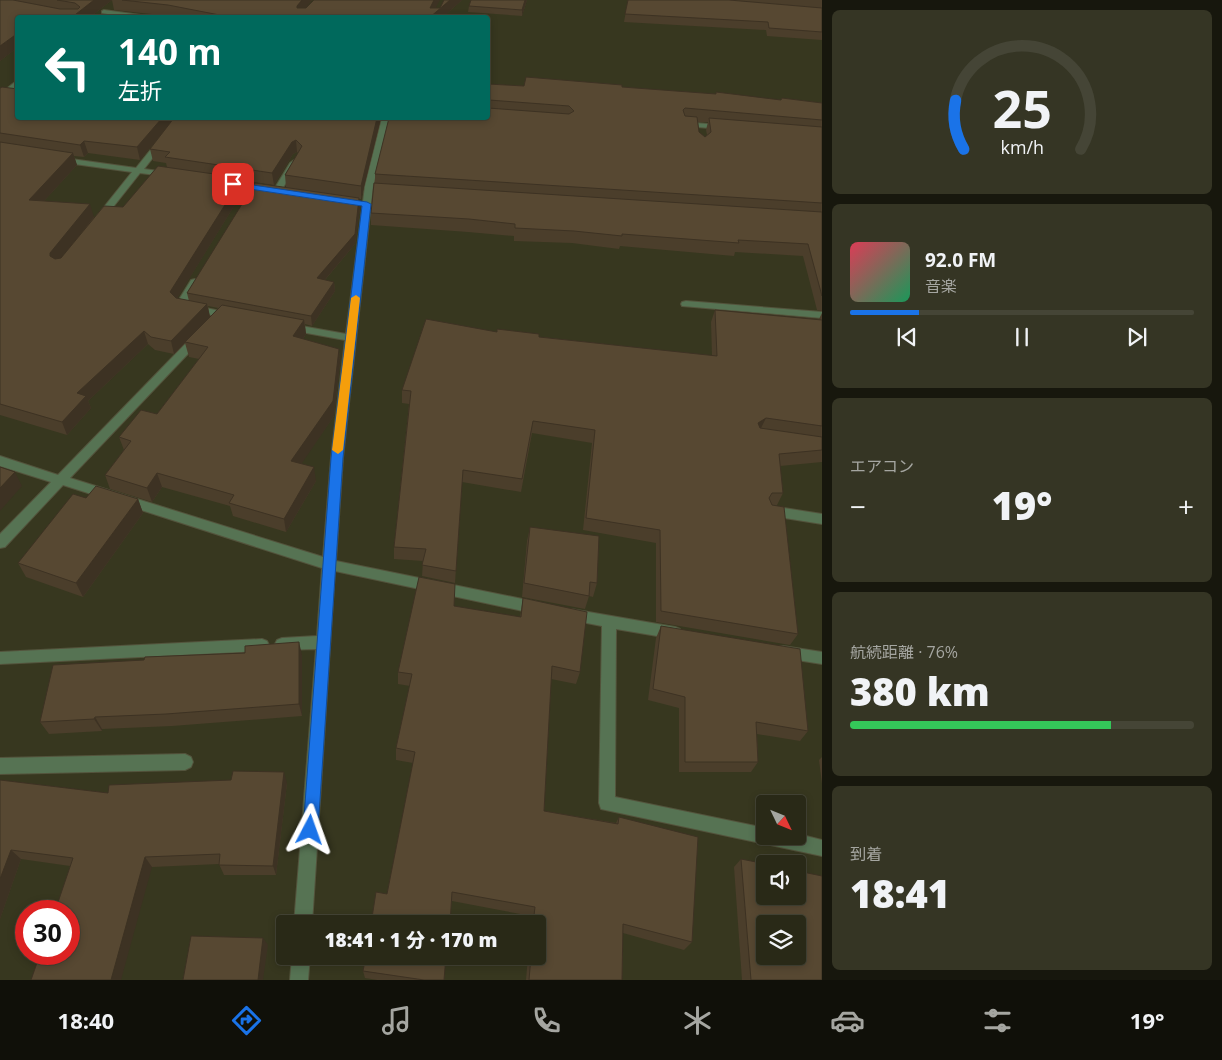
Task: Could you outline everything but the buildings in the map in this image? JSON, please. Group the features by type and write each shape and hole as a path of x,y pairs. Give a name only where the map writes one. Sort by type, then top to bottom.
{"street":[{"path":"101,15 111,6"},
{"path":"104,12 126,15"},
{"path":"0,98 15,86"},
{"path":"90,230 178,120"},
{"path":"304,915 337,458 351,338 362,204 373,190 386,120"},
{"path":"685,124 728,128"},
{"path":"700,125 701,135"},
{"path":"49,157 175,176"},
{"path":"223,183 249,192 281,192 298,157"},
{"path":"201,272 180,306 240,318"},
{"path":"686,304 822,315"},
{"path":"0,543 221,314"},
{"path":"277,324 351,338"},
{"path":"0,461 330,565 609,622 686,635"},
{"path":"771,511 822,519"},
{"path":"609,622 607,803 756,834"},
{"path":"0,658 325,642"},
{"path":"774,650 822,658"},
{"path":"0,766 185,762"},
{"path":"806,845 822,848"},
{"path":"299,980 300,965"}],"slow traffic":[{"path":"338,450 356,298"}],"route":[{"path":"233,184 367,204 337,458 310,830"}]}
